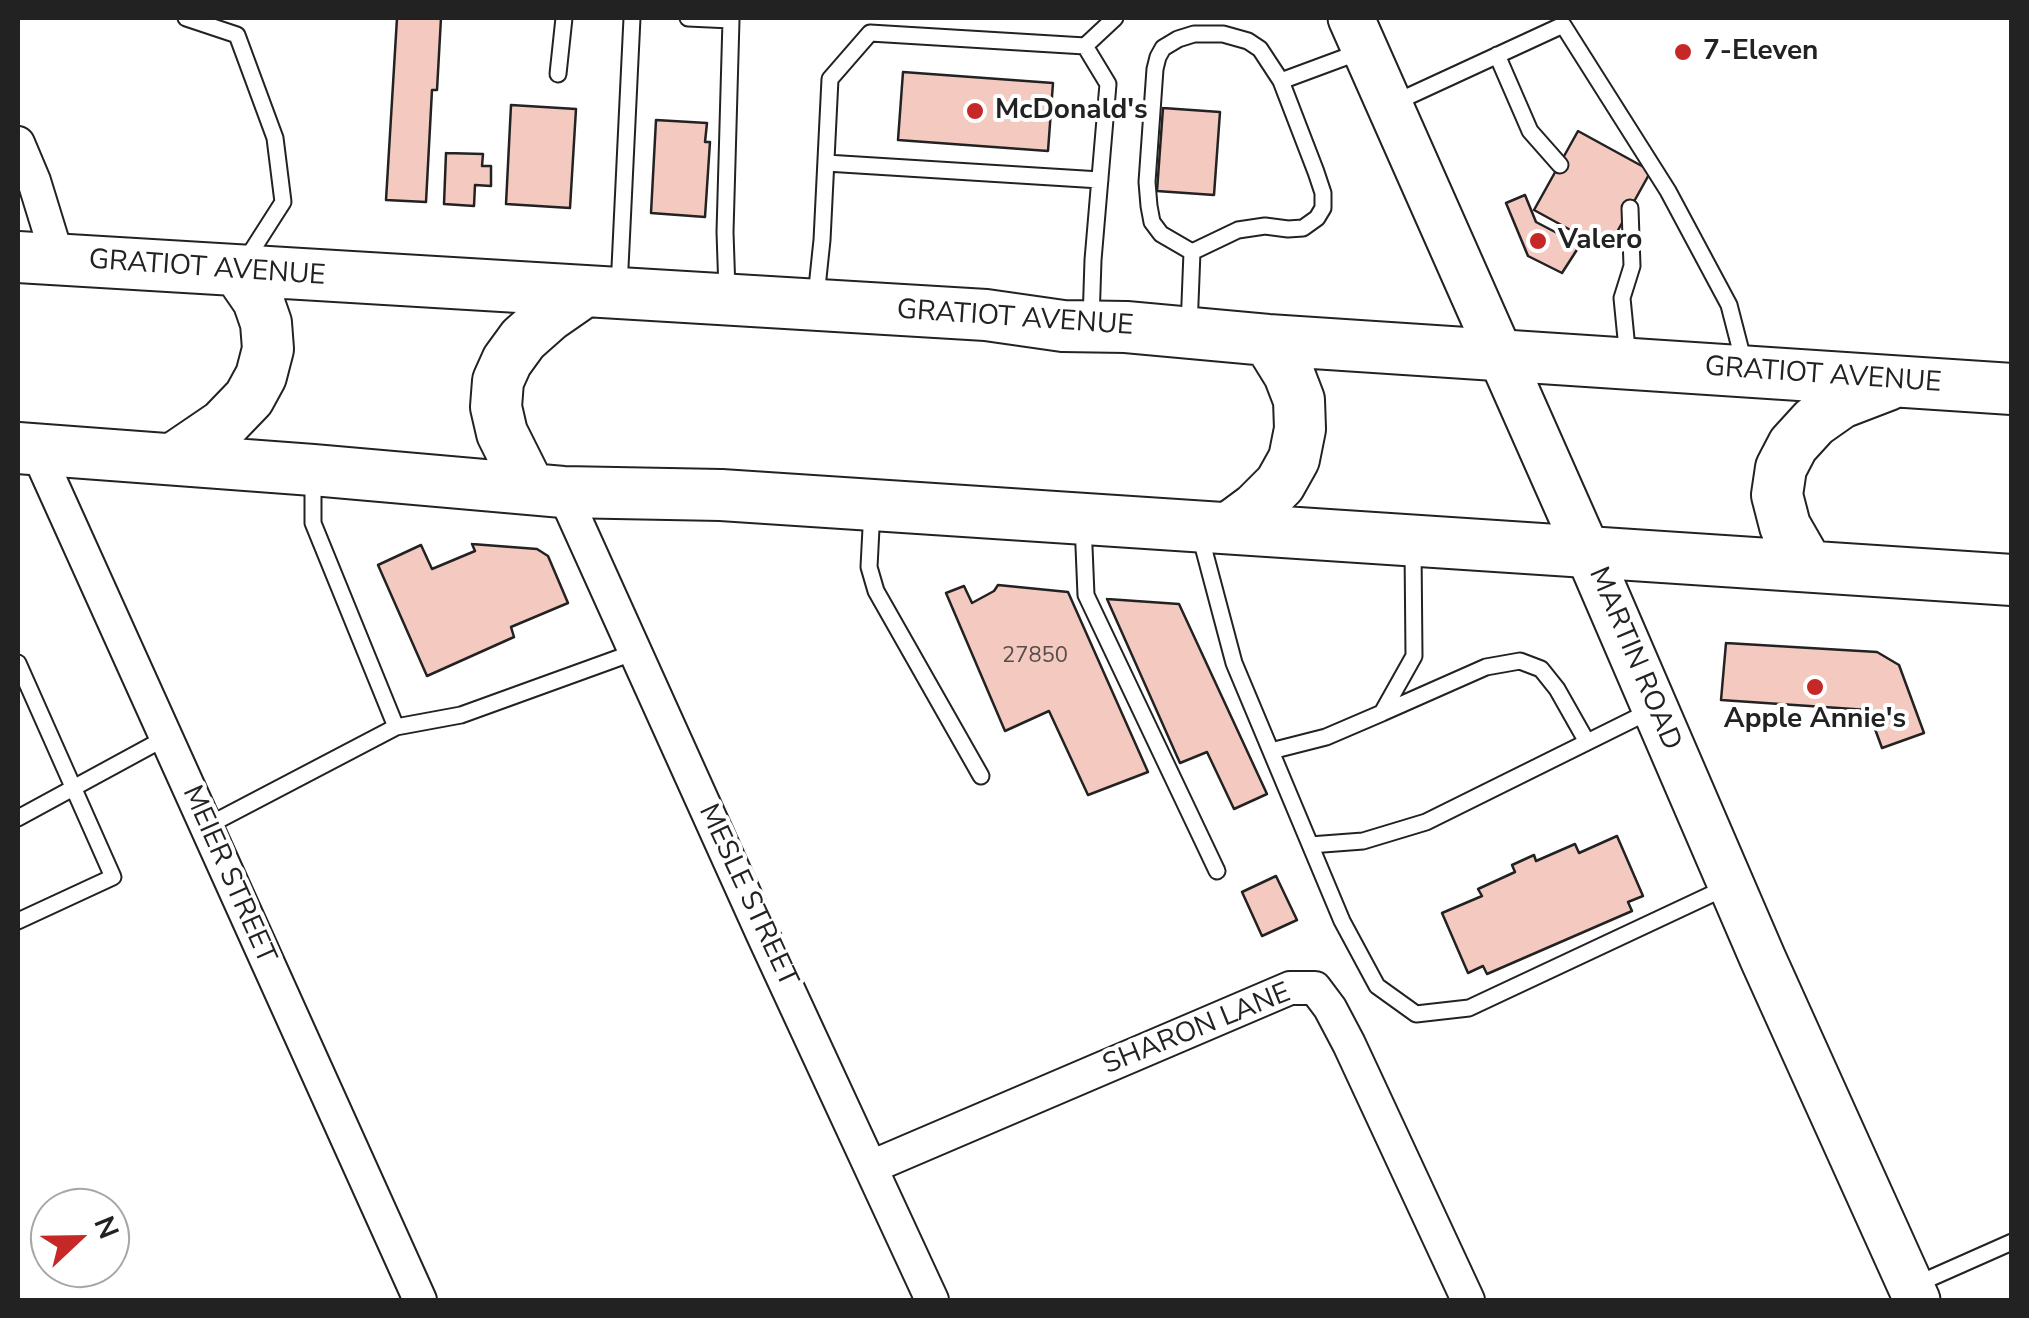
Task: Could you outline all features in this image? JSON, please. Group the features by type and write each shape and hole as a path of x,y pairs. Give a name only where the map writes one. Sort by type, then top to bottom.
{"main road":[{"name":"GRATIOT AVENUE","path":"38,258 986,315 1063,326 2012,389"},
{"path":"173,459 223,425 249,398 261,376 268,349 266,323 258,300 238,271"},
{"path":"546,490 502,434 496,407 498,381 524,339 548,316 602,292"},
{"path":"1213,527 1256,508 1280,484 1294,459 1300,429 1299,400 1289,374 1268,340"},
{"path":"1808,566 1785,526 1777,496 1781,468 1793,445 1814,422 1841,403 1898,381"},
{"path":"27,448 546,490 872,505 2012,580"}],"street":[{"name":"MARTIN ROAD","path":"1358,33 1914,1294"},
{"path":"18,142 34,181 38,258"},
{"name":"MEIER STREET","path":"27,448 167,737 420,1300"},
{"name":"MESLE STREET","path":"546,490 635,652 932,1300"},
{"name":"SHARON LANE","path":"871,1167 1273,994 1290,988 1315,988 1349,1044 1468,1300"}],"lane":[{"path":"186,18 237,35 275,138 283,202 238,271"},
{"path":"558,74 564,18"},
{"path":"602,292 632,18"},
{"path":"688,18 731,20 725,232 728,300"},
{"path":"815,305 830,79 870,33 1085,46 1115,18"},
{"path":"1390,105 1563,24 1668,191 1729,304 1746,371"},
{"path":"1281,81 1358,33"},
{"path":"1194,34 1223,34 1260,49 1281,81 1316,172 1323,208 1303,228 1265,226 1238,230 1192,252 1160,234 1152,222 1147,182 1154,69 1163,48 1178,40 1194,34"},
{"path":"1085,46 1108,84 1091,325"},
{"path":"1498,55 1530,130 1560,164"},
{"path":"826,163 1100,180"},
{"path":"1628,363 1622,298 1632,266 1630,208"},
{"path":"1189,332 1192,252"},
{"path":"313,470 313,523 396,728"},
{"path":"872,505 870,568 876,590 981,776"},
{"path":"1083,519 1086,595 1217,872"},
{"path":"1213,527 1234,664 1270,751 1342,921 1377,986 1416,1014 1469,1008 1731,886"},
{"path":"1382,713 1414,656 1413,541"},
{"path":"206,826 396,728 461,715 635,652"},
{"path":"1270,751 1326,738 1486,667 1520,660 1541,668 1587,742"},
{"path":"18,663 113,877 18,920"},
{"path":"1310,845 1363,841 1426,822 1655,708"},
{"path":"18,818 167,737"},
{"path":"1914,1294 2012,1242"}],"building":[{"path":"397,18 441,18 437,90 432,90 426,202 386,200"},
{"name":"McDonald's","path":"903,72 1053,83 1048,151 898,140"},
{"path":"511,105 576,109 570,208 506,204"},
{"path":"1163,108 1220,112 1214,195 1157,191"},
{"path":"656,120 707,123 705,142 710,142 705,217 651,213"},
{"path":"1578,131 1651,171 1607,250 1534,210"},
{"path":"446,153 483,154 482,166 491,166 491,186 475,185 474,206 444,204"},
{"path":"1525,195 1536,222 1580,245 1562,273 1528,256 1506,203"},
{"path":"472,544 537,549 548,556 568,603 511,627 514,637 427,676 378,565 421,545 432,569 475,551"},
{"path":"998,585 1068,592 1148,772 1088,795 1049,711 1005,731 946,593 964,586 972,603"},
{"path":"1107,599 1179,604 1267,794 1234,809 1207,752 1180,763"},
{"name":"Apple Annie's","path":"1726,643 1877,652 1899,665 1924,733 1882,748 1868,710 1721,700"},
{"path":"1617,836 1643,896 1628,902 1632,911 1487,974 1483,966 1468,973 1442,913 1482,896 1478,889 1515,872 1512,865 1534,855 1536,861 1575,844 1579,853"},
{"path":"1276,876 1297,920 1262,936 1242,892"}],"place":[{"name":"7-Eleven","path":"1683,52"},
{"name":"McDonald's","path":"975,111"},
{"name":"Valero","path":"1538,241"},
{"name":"Apple Annie's","path":"1815,687"}]}
